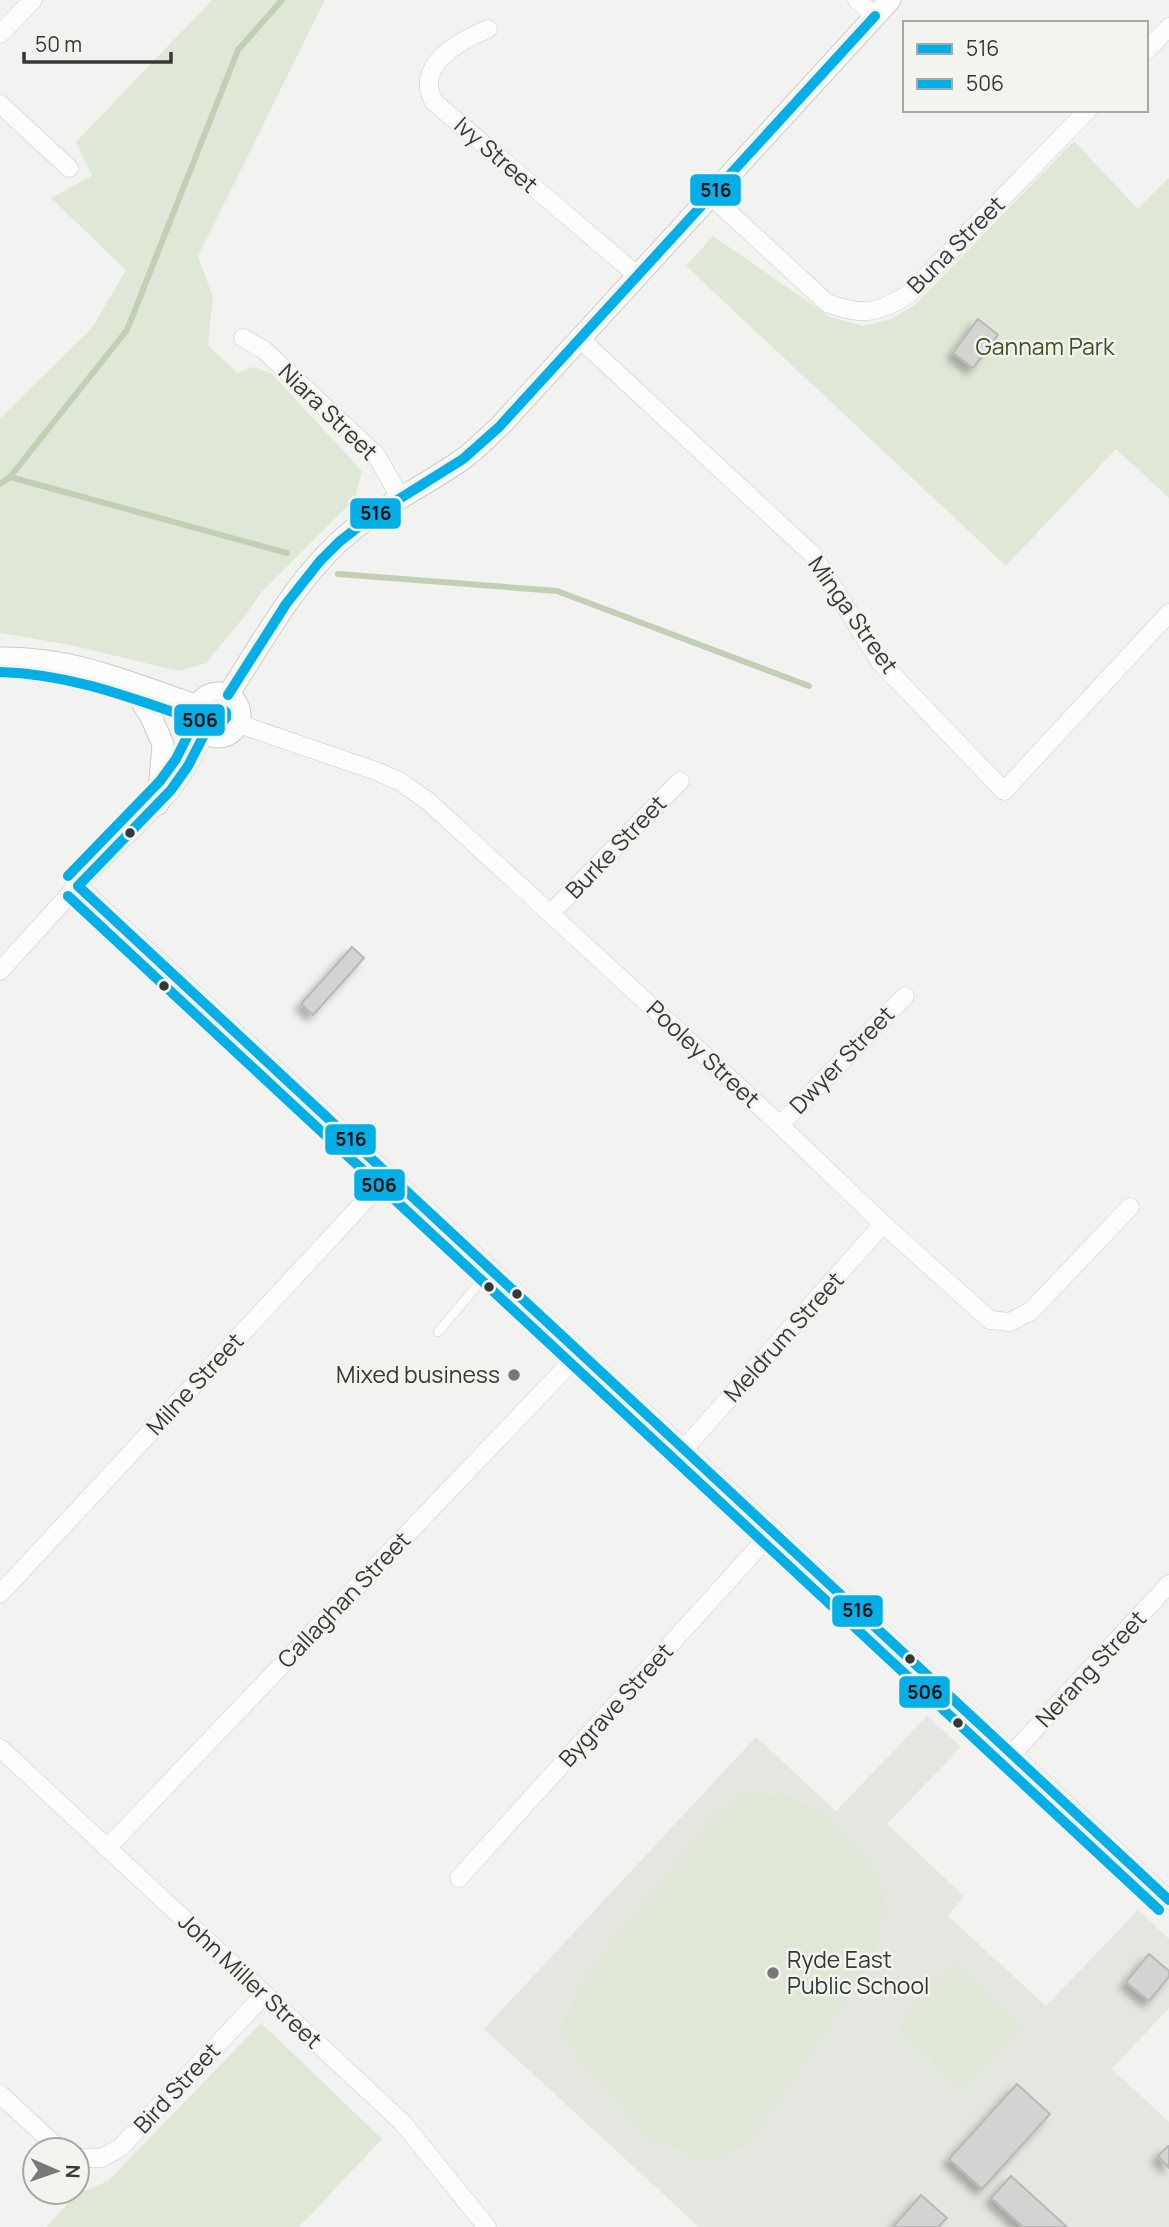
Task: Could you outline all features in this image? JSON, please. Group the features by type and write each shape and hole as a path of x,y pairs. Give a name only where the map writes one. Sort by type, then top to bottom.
{"street":[{"path":"0,34 33,0"},
{"path":"857,0 875,16"},
{"path":"228,695 291,598 321,562 357,527 464,458 499,427 890,0"},
{"path":"1148,49 1169,27"},
{"name":"Ivy Street","path":"488,29 463,40 445,54 434,68 428,83 434,102 638,276"},
{"path":"0,104 69,169"},
{"name":"Buna Street","path":"711,196 827,303 848,311 869,312 886,308 909,294 1086,112"},
{"name":"Niara Street","path":"243,338 264,350 376,455 400,497"},
{"name":"Minga Street","path":"579,338 813,555 880,662 1004,790 1169,613"},
{"path":"0,658 56,661 98,671 198,706"},
{"path":"129,682 151,717 163,744 158,804"},
{"path":"211,694 228,695 238,704 239,724 228,736 220,738 205,733 197,724 198,706 211,694"},
{"name":"Pooley Street","path":"239,724 376,771 401,782 429,802 990,1320 1010,1322 1031,1311 1130,1207"},
{"path":"0,971 158,804 184,773 205,733"},
{"name":"Burke Street","path":"551,914 680,780"},
{"path":"78,886 1169,1900"},
{"name":"Dwyer Street","path":"780,1125 905,996"},
{"name":"Milne Street","path":"0,1594 389,1175"},
{"name":"Meldrum Street","path":"684,1449 883,1224"},
{"name":"Callaghan Street","path":"107,1848 580,1353"},
{"name":"Bygrave Street","path":"459,1878 773,1531"},
{"name":"Nerang Street","path":"1012,1754 1169,1584"},
{"name":"John Miller Street","path":"0,1748 402,2122 484,2226"},
{"name":"Bird Street","path":"91,2158 101,2158 120,2148 264,1995"},
{"path":"0,2094 45,2136"}],"lane":[{"path":"438,1332 491,1269"}],"shaded area":[{"name":"Ryde East Public School","path":"927,1716 961,1747 887,1824 964,1896 948,1916 1046,2006 1138,1910 1169,1939 1169,2008 1112,2069 1169,2122 1169,2227 699,2227 484,2029 756,1737 836,1811"}],"green space":[{"path":"212,0 325,0 198,256 213,297 208,345 237,373 253,367 272,374 362,471 355,499 263,590 206,663 179,671 70,645 0,633 0,419 92,328 126,270 51,198 92,176 76,142"},
{"name":"Gannam Park","path":"1074,141 1138,209 1169,178 1169,498 1116,449 1006,566 686,266 713,236 830,317 863,326 891,319 915,305"},
{"path":"745,1792 788,1797 819,1812 863,1854 883,1895 878,1946 861,1977 745,2145 706,2160 650,2137 571,2045 561,2024 593,1968 716,1815"},
{"path":"955,1965 986,1994 982,2000 984,2002 988,1998 1019,2026 961,2089 930,2060 934,2055 932,2053 928,2057 898,2028"},
{"path":"261,2023 382,2139 299,2227 46,2227 66,2206 91,2206 91,2188 108,2181"}],"building":[{"path":"978,319 998,335 973,368 953,353"},
{"path":"352,947 364,958 313,1015 301,1004"},
{"path":"1149,1954 1169,1971 1169,1977 1149,2001 1126,1982"},
{"path":"1017,2084 1050,2114 982,2189 949,2159"},
{"path":"1169,2146 1169,2168 1158,2156"},
{"path":"1011,2176 1067,2227 1023,2227 991,2198"},
{"path":"921,2195 947,2218 938,2227 893,2227"}],"waterway":[{"path":"0,484 10,477 127,330 238,50 282,0"},
{"path":"10,477 287,553"},
{"path":"338,574 557,591 809,686"}],"transit line":[{"name":"516","path":"228,695 286,604 320,561 372,516 463,459 499,427 875,16"},
{"name":"506","path":"0,672 75,682 200,720 193,725 176,759 160,781 68,876"},
{"name":"506","path":"218,707 226,712 222,723 203,719 218,707"},
{"name":"516","path":"78,886 171,790 188,766 205,733"},
{"name":"516","path":"78,886 1169,1900"},
{"name":"506","path":"68,896 1159,1910"}],"place":[{"name":"Mixed business","path":"514,1375"},
{"name":"Ryde East Public School","path":"773,1973"}]}
